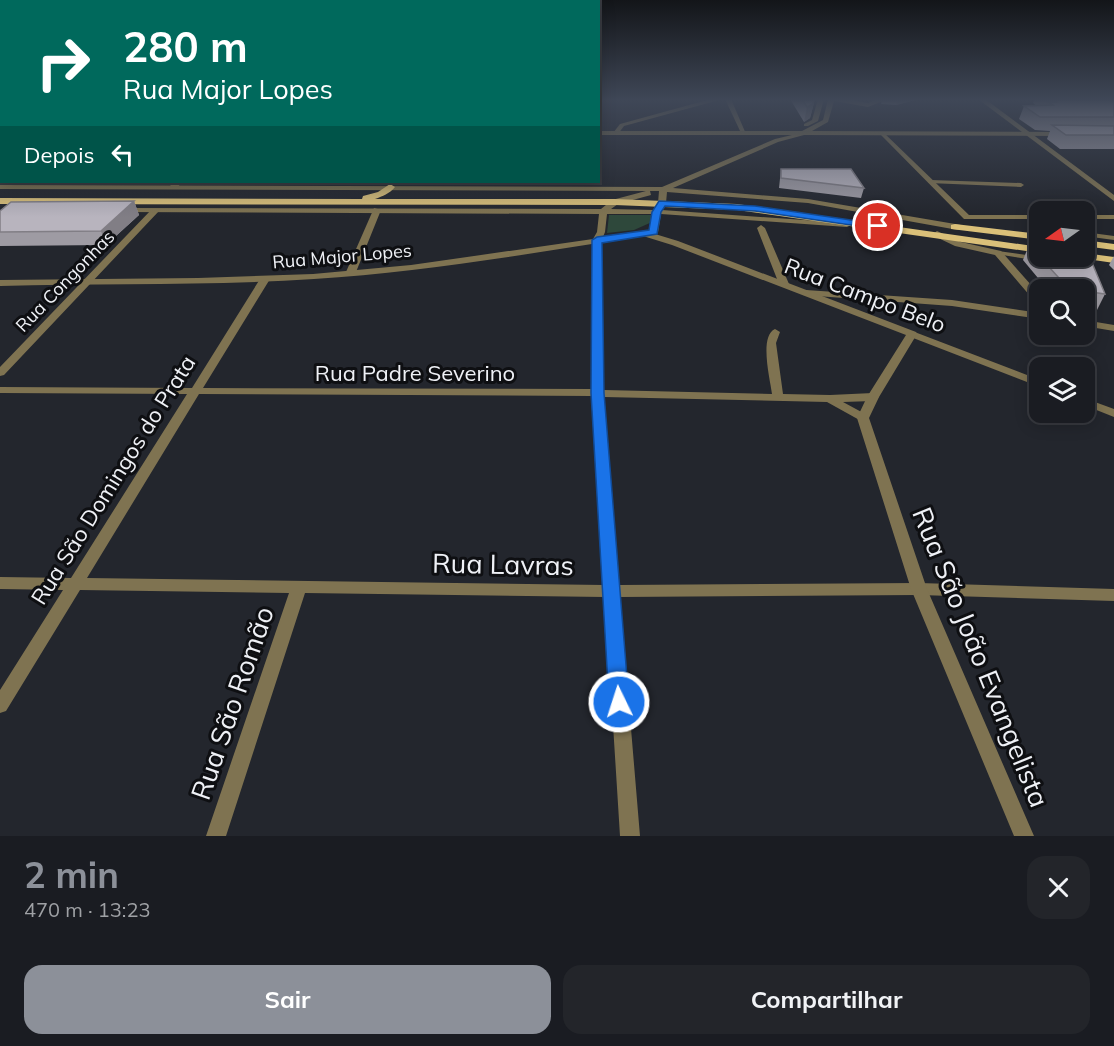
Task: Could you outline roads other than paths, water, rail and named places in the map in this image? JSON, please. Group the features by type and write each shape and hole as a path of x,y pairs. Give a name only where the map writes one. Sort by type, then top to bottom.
{"main road":[{"path":"306,202 365,198 388,187"},
{"path":"0,194 388,187 467,194 640,196 761,209 937,234 1029,252"},
{"path":"377,210 391,202 408,198 467,194"},
{"path":"0,201 615,202 661,200 774,204 1029,234"},
{"path":"1095,244 1114,247"},
{"path":"1095,258 1114,260"}],"street":[{"path":"651,231 661,200 684,180 781,138"},
{"path":"887,138 967,217 1029,217"},
{"path":"1032,138 1114,199"},
{"path":"684,180 681,188 688,191 808,201 958,227"},
{"path":"0,187 176,184 388,187 593,186 661,200 693,213 898,230"},
{"path":"0,209 603,212 661,200 688,191"},
{"path":"630,836 598,393 599,236 603,212 615,202 640,196"},
{"path":"351,272 377,210"},
{"name":"Rua Congonhas","path":"0,373 154,211"},
{"path":"651,231 670,219 693,213"},
{"path":"1095,217 1114,217"},
{"path":"761,228 784,284"},
{"name":"Rua Major Lopes","path":"0,283 265,279 454,263 599,236 615,237 651,231"},
{"name":"Rua Campo Belo","path":"651,231 675,243 1029,380"},
{"path":"937,234 958,244 998,253 1029,289"},
{"name":"Rua São Domingos do Prata","path":"0,705 265,279"},
{"path":"806,293 952,303 1029,314"},
{"path":"1095,325 1114,328"},
{"path":"775,332 771,343 778,397"},
{"path":"863,418 873,397 912,334"},
{"name":"Rua Padre Severino","path":"0,390 598,393 830,399 873,397"},
{"name":"Rua Padre Severino","path":"830,399 863,418"},
{"path":"1095,405 1114,413"},
{"name":"Rua São João Evangelista","path":"863,418 919,589 1024,836"},
{"name":"Rua Lavras","path":"0,583 611,591 919,589 1114,595"},
{"name":"Rua São Romão","path":"216,836 299,587"}],"lane":[{"path":"931,182 1021,185"},
{"path":"1095,235 1114,237"},
{"path":"998,253 1029,254"}]}
